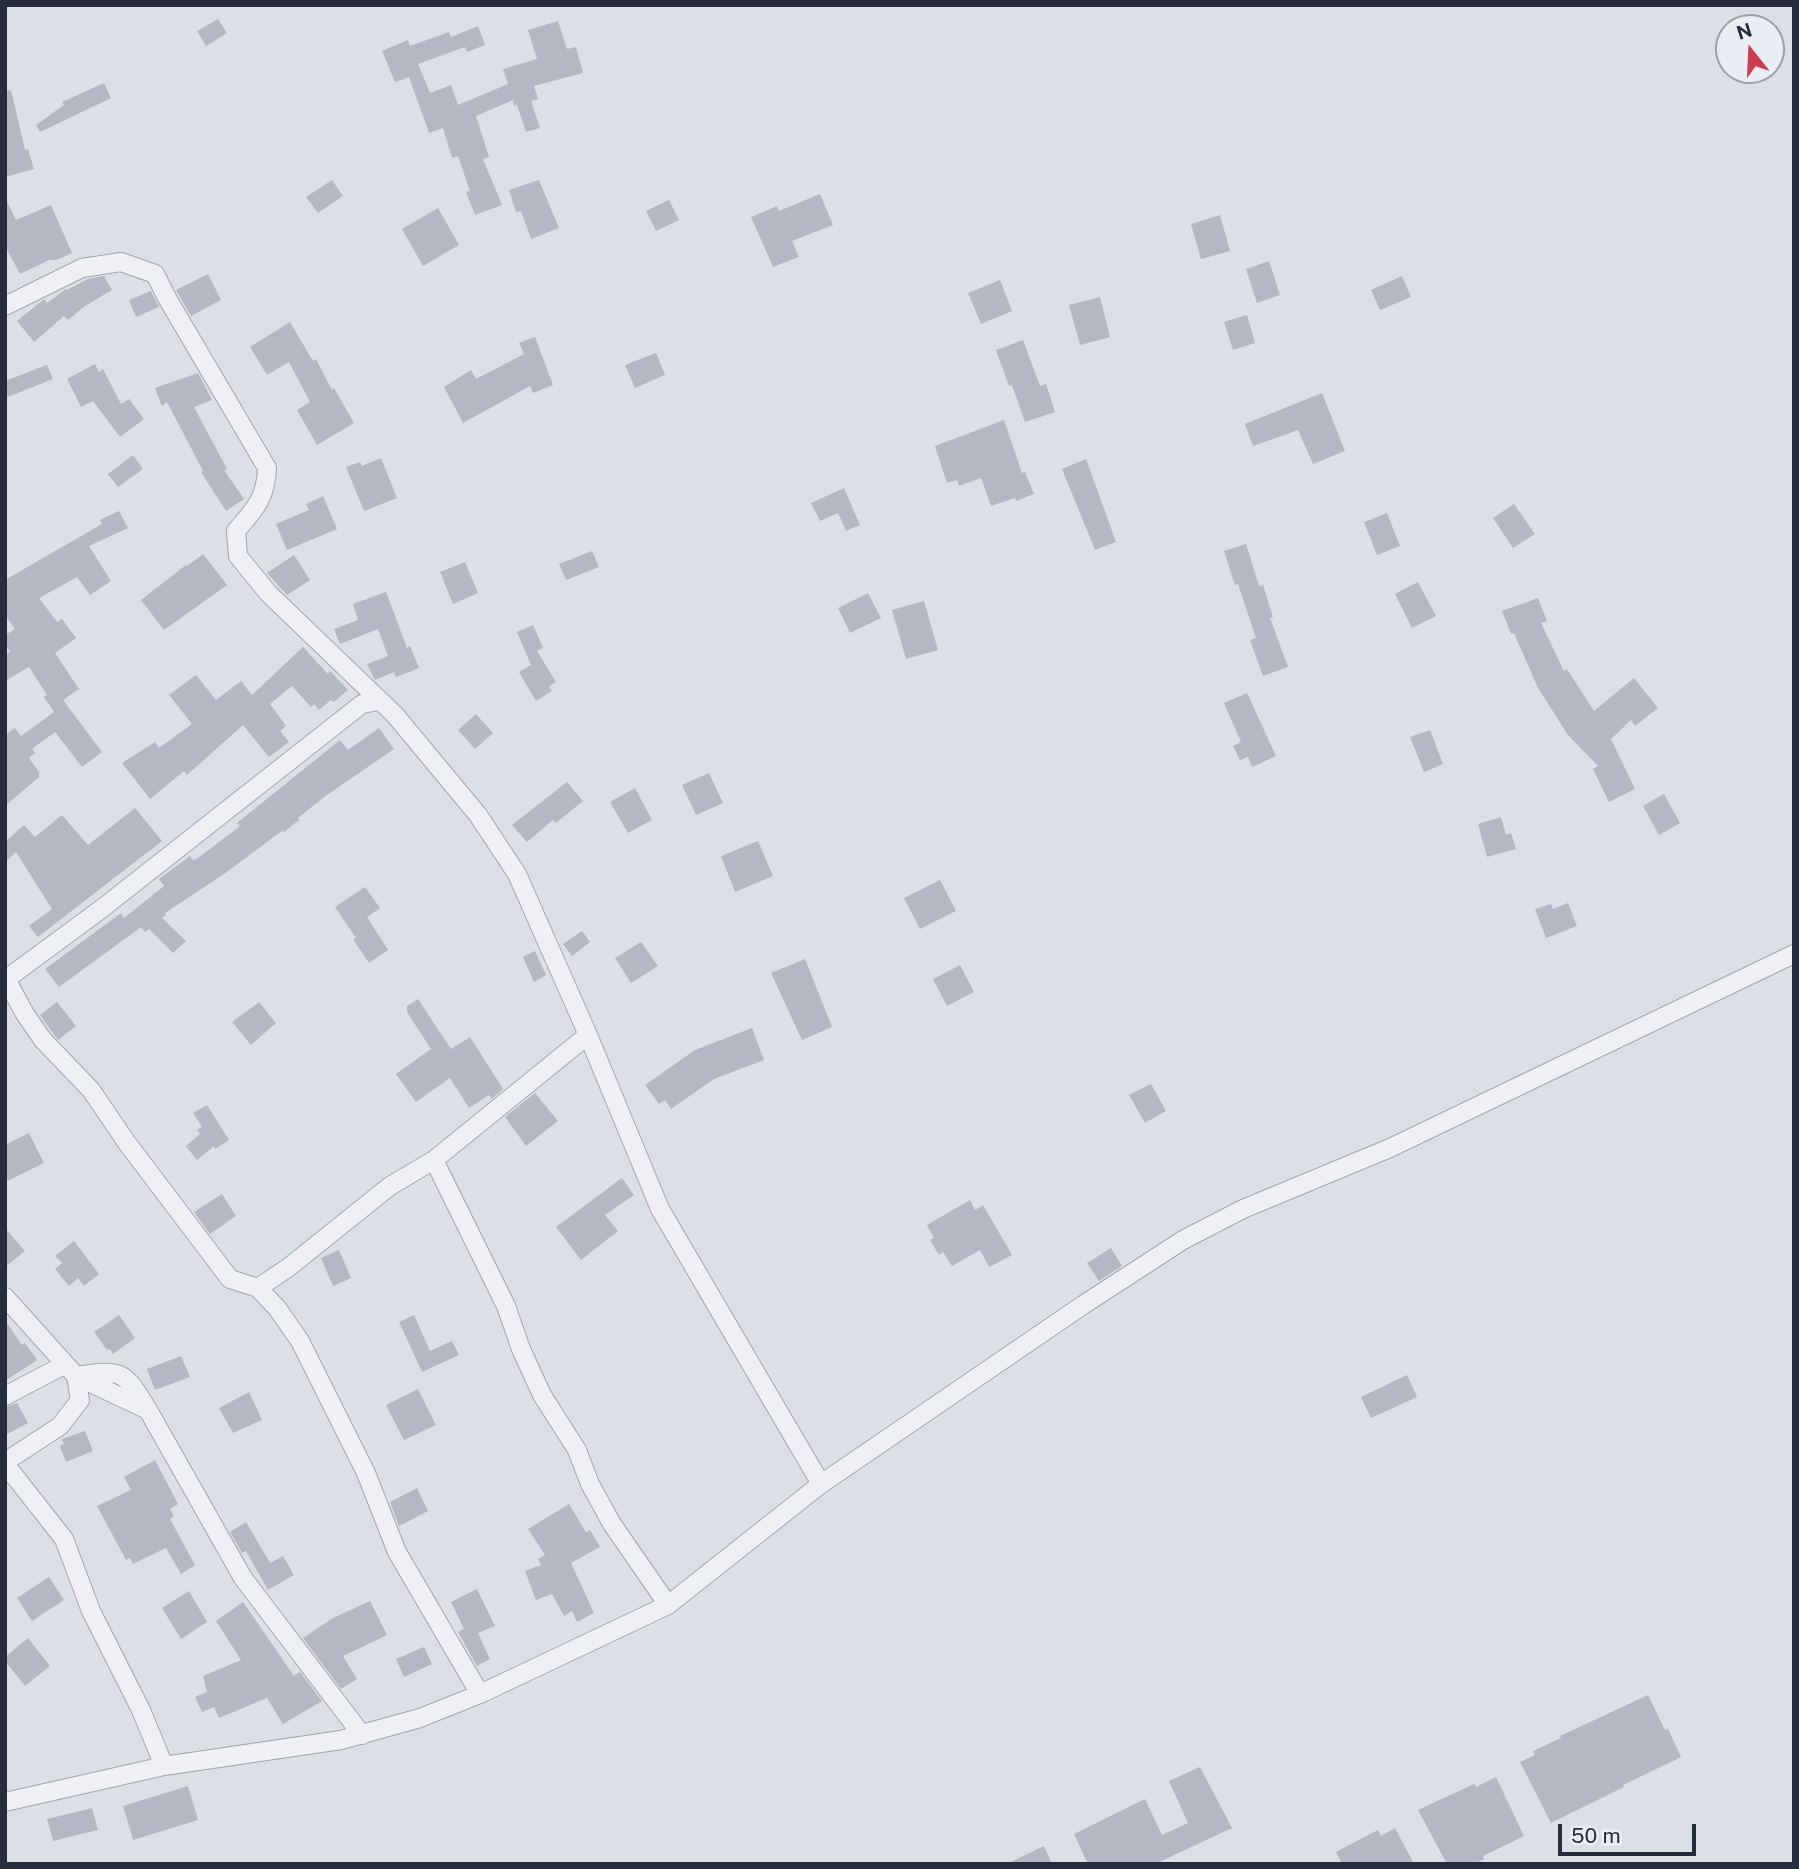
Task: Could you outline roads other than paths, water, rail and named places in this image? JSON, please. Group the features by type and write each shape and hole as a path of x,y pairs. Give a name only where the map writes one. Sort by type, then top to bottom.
{"street":[{"path":"5,306 82,268 121,262 155,274 267,468 266,489 252,513 236,531 239,556 268,593 395,715 478,816 517,874 660,1209 821,1484"},
{"path":"379,701 362,704 100,911 6,979 43,1040 91,1090 127,1143 230,1279 258,1288 277,1308 300,1342 366,1474 397,1552 480,1694"},
{"path":"5,1802 164,1766 341,1740 420,1718 480,1694 667,1605 821,1484 1083,1305 1184,1240 1243,1209 1390,1149 1794,954"},
{"path":"258,1288 289,1267 390,1186 434,1160 588,1035"},
{"path":"434,1160 506,1306 521,1349 542,1395 577,1450 590,1484 612,1524 667,1605"},
{"path":"5,1297 70,1371 148,1410 243,1578 362,1734"},
{"path":"5,1396 70,1371"},
{"path":"70,1371 80,1400 60,1426 5,1463 64,1539 91,1611 141,1710 164,1766"}]}
